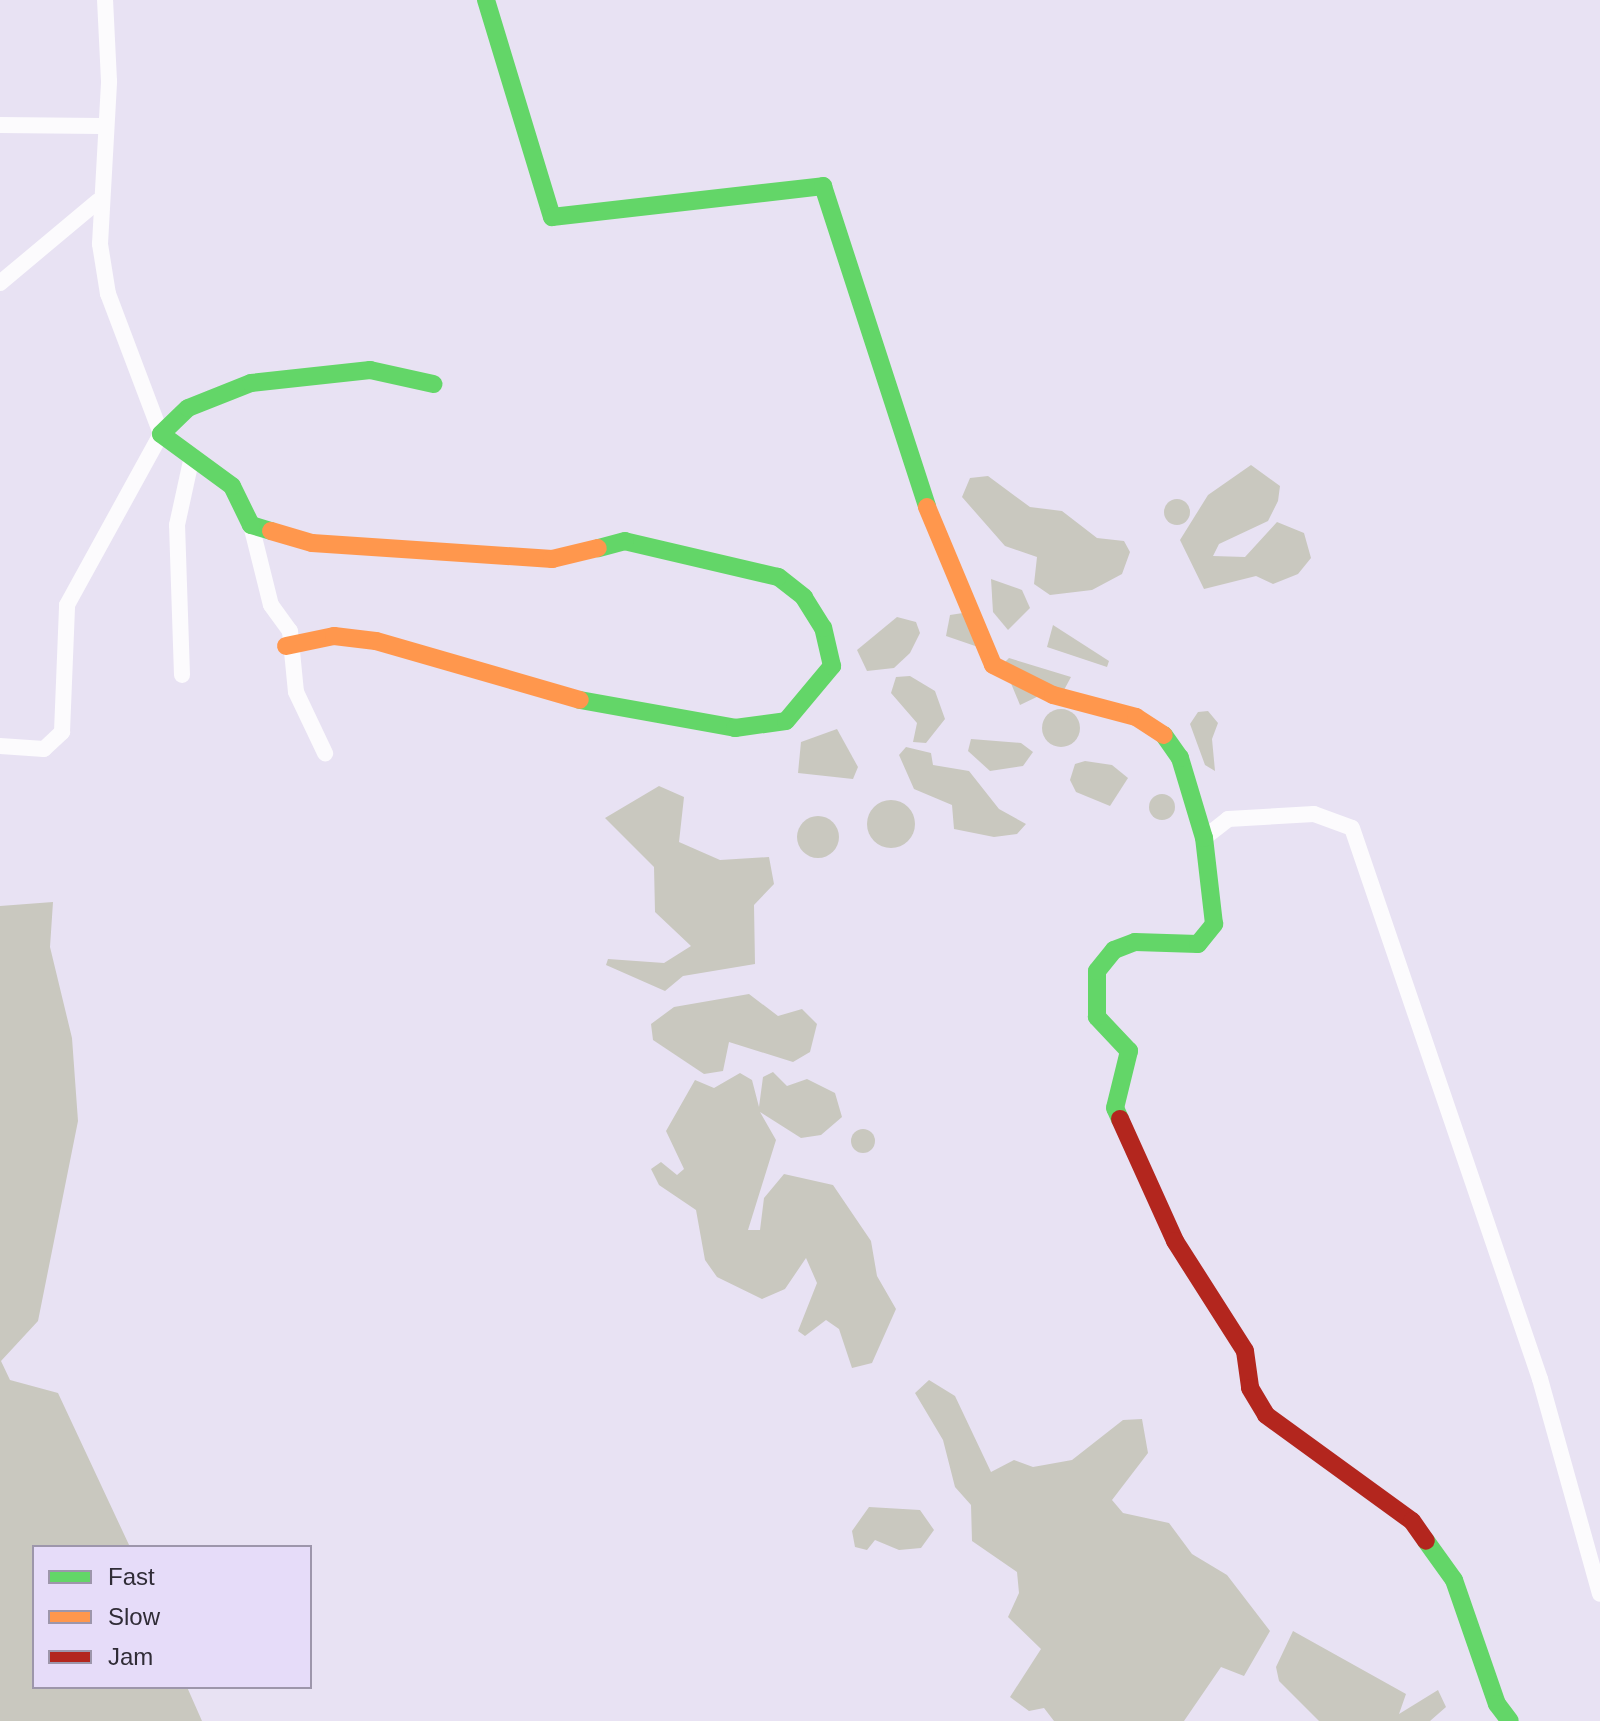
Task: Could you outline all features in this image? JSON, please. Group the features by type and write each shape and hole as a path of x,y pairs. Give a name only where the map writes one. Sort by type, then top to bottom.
{"street":[{"path":"105,0 109,81 101,126 98,201 108,294 161,434 232,486 251,525 271,605 290,631 286,646 296,692 325,753"},
{"path":"486,0 552,217 761,197 809,184 830,194 906,451 993,665 1053,695 1136,717 1162,732 1180,758 1204,838 1214,924 1198,944 1135,942 1114,950 1097,971 1097,1017 1129,1051 1115,1108 1181,1251 1245,1351 1250,1388 1266,1415 1412,1521 1454,1580 1497,1704 1510,1721"},
{"path":"0,125 101,126"},
{"path":"0,283 98,201"},
{"path":"0,746 55,745 68,714 61,638 67,605 161,434 188,408 251,383 370,370 433,384"},
{"path":"182,675 177,525 192,456"},
{"path":"251,525 312,543 519,560 552,559 625,541 749,567 804,597 823,628 832,666 820,693 786,721 735,728 610,708 376,641 334,636 286,646"},
{"path":"1204,838 1228,819 1314,814 1352,828 1540,1379 1600,1594"}],"shaded area":[{"path":"1251,465 1280,486 1278,501 1268,521 1219,544 1213,556 1245,557 1277,522 1304,533 1311,558 1298,574 1273,584 1256,576 1204,589 1180,540 1208,495"},
{"path":"988,476 1030,507 1062,511 1097,538 1124,541 1130,552 1122,574 1092,590 1050,595 1034,584 1037,557 1005,546 962,497 970,478"},
{"path":"1177,499 1186,503 1190,512 1186,521 1177,525 1168,521 1164,512 1168,503"},
{"path":"991,579 1022,590 1030,608 1008,630 993,612"},
{"path":"963,613 981,648 946,636 950,615"},
{"path":"897,617 916,622 920,633 910,653 894,668 867,671 857,650"},
{"path":"1053,625 1109,661 1107,667 1047,647"},
{"path":"1009,658 1071,677 1057,703 1045,693 1020,705 1003,664"},
{"path":"910,676 935,691 945,719 926,743 913,742 917,723 891,693 896,677"},
{"path":"1061,709 1075,714 1080,728 1075,742 1061,747 1047,742 1042,728 1047,714"},
{"path":"1208,711 1218,723 1212,739 1215,771 1205,765 1190,724 1198,712"},
{"path":"837,729 858,767 853,779 798,773 801,742"},
{"path":"971,739 1021,743 1033,752 1023,766 990,771 968,751"},
{"path":"906,747 931,753 933,765 969,771 999,809 1026,824 1017,834 994,837 954,829 952,805 914,789 899,755"},
{"path":"1085,761 1112,765 1128,778 1110,806 1076,792 1070,780 1075,764"},
{"path":"659,786 684,797 679,842 720,860 769,857 774,884 754,905 755,964 683,976 665,991 606,965 608,959 664,963 691,946 655,912 654,867 605,818"},
{"path":"1162,794 1171,798 1175,807 1171,816 1162,820 1153,816 1149,807 1153,798"},
{"path":"891,800 900,801 908,807 914,815 914,833 908,841 900,847 891,848 882,847 874,841 868,833 867,824 868,815 874,807 882,801"},
{"path":"818,816 833,822 839,837 833,852 818,858 803,852 797,837 803,822"},
{"path":"53,902 50,947 72,1038 78,1121 38,1321 1,1361 10,1380 58,1393 129,1545 32,1545 32,1689 188,1689 202,1721 0,1721 0,906"},
{"path":"749,994 778,1016 802,1009 817,1024 810,1052 793,1062 729,1042 723,1071 704,1074 653,1040 651,1024 674,1007"},
{"path":"773,1072 787,1086 807,1079 835,1093 842,1117 821,1135 801,1138 760,1112 776,1140 748,1230 760,1230 764,1198 784,1174 833,1185 871,1241 877,1276 896,1309 872,1363 852,1368 839,1329 826,1320 805,1336 798,1331 817,1283 806,1258 785,1289 762,1299 717,1277 705,1260 696,1210 659,1185 651,1169 661,1162 677,1175 684,1169 666,1131 695,1080 714,1088 740,1073 752,1080 759,1107 763,1077"},
{"path":"863,1129 872,1132 875,1141 872,1150 863,1153 854,1150 851,1141 854,1132"},
{"path":"929,1380 955,1396 991,1472 1014,1460 1033,1467 1072,1460 1123,1420 1142,1419 1148,1453 1112,1500 1123,1513 1169,1523 1192,1554 1227,1575 1270,1631 1244,1676 1221,1667 1184,1721 1054,1721 1044,1708 1029,1711 1010,1697 1041,1649 1008,1617 1019,1593 1017,1572 972,1541 971,1505 955,1487 943,1440 915,1393"},
{"path":"869,1507 920,1510 934,1530 921,1548 899,1550 875,1540 867,1550 855,1547 852,1531"},
{"path":"1293,1631 1406,1694 1399,1714 1438,1690 1446,1707 1430,1721 1319,1721 1279,1681 1276,1667"}],"traffic: fast":[{"path":"486,0 552,217 823,186 927,507"},
{"path":"271,531 251,525 232,486 161,434 188,408 251,383 370,370 433,384"},
{"path":"580,700 735,728 786,721 832,666 823,628 804,597 778,577 625,541 598,548"},
{"path":"1120,1119 1115,1108 1129,1051 1097,1017 1097,971 1114,950 1135,942 1198,944 1214,924 1204,838 1180,758 1164,735"},
{"path":"1426,1541 1454,1580 1497,1704 1510,1721"}],"traffic: slow":[{"path":"927,507 993,665 1053,695 1136,717 1164,735"},
{"path":"271,531 312,543 552,559 598,548"},
{"path":"286,646 334,636 376,641 580,700"}],"traffic: jam":[{"path":"1120,1119 1175,1241 1245,1351 1250,1388 1266,1415 1412,1521 1426,1541"}]}
